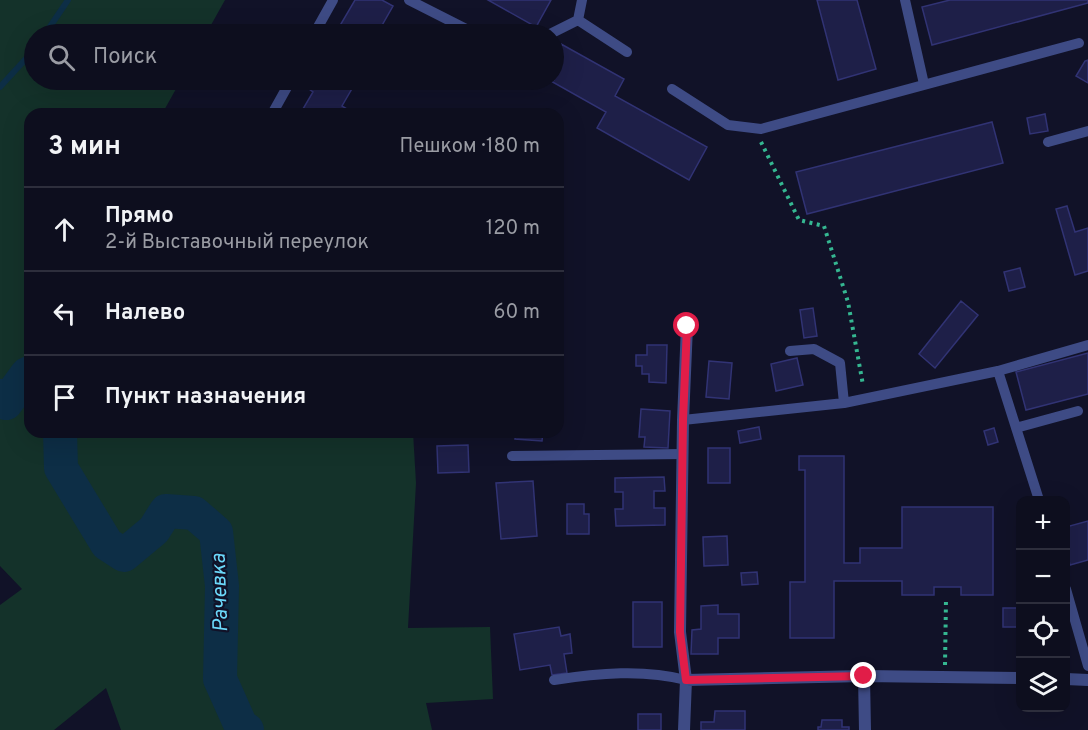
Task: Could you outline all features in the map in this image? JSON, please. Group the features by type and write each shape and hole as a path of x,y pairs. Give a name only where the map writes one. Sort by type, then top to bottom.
{"street":[{"path":"684,730 686,680 680,632 683,420 687,326"},
{"path":"686,680 864,676 1016,678"},
{"path":"864,676 865,730"},
{"path":"1070,679 1088,680"}],"lane":[{"path":"320,24 333,0"},
{"path":"409,0 456,24"},
{"path":"578,20 582,0"},
{"path":"904,0 924,84"},
{"path":"564,27 578,20"},
{"path":"578,20 627,52"},
{"path":"672,89 728,125 761,129 1079,43"},
{"path":"276,108 286,90"},
{"path":"1048,141 1088,131"},
{"path":"683,420 844,403 998,371 1088,345"},
{"path":"790,351 814,349 840,363 844,403"},
{"path":"998,371 1037,496"},
{"path":"1016,428 1078,411"},
{"path":"512,456 683,454"},
{"path":"1069,604 1088,666"},
{"path":"554,680 605,674 664,675 686,680"}],"path":[{"path":"754,128 799,219 825,226 848,302 866,398"},
{"path":"945,677 946,599"}],"green space":[{"path":"0,0 225,0 212,24 24,24 24,90 175,90 165,108 24,108 24,438 413,438 416,483 408,628 490,627 493,699 426,703 432,730 121,730 106,688 54,730 0,730 0,605 22,589 0,566"}],"building":[{"path":"355,0 382,0 393,6 383,24 341,24"},
{"path":"488,0 551,0 538,24 531,24"},
{"path":"817,0 857,0 876,69 838,80"},
{"path":"950,0 1088,0 1088,3 932,45 922,7"},
{"path":"564,46 624,79 615,96 707,147 689,180 597,128 606,112 564,88"},
{"path":"1088,60 1088,83 1076,76"},
{"path":"310,90 351,90 342,106 345,108 304,108 313,92"},
{"path":"1045,114 1048,131 1030,134 1027,118"},
{"path":"992,122 1003,163 807,214 796,172"},
{"path":"1067,206 1075,232 1088,228 1088,271 1075,275 1056,209"},
{"path":"1020,268 1025,287 1009,291 1004,272"},
{"path":"961,301 978,315 935,368 919,354"},
{"path":"813,308 817,336 804,338 800,310"},
{"path":"647,345 667,345 666,383 649,382 649,374 642,374 642,366 636,366 636,355 647,355"},
{"path":"1088,353 1088,394 1026,410 1016,372"},
{"path":"797,358 803,385 776,391 771,364"},
{"path":"709,361 732,363 729,399 706,397"},
{"path":"641,409 670,411 668,448 644,447 645,437 639,437"},
{"path":"759,427 761,439 740,443 738,431"},
{"path":"994,428 998,442 988,445 984,431"},
{"path":"515,438 542,438 542,441"},
{"path":"468,445 469,472 438,473 437,446"},
{"path":"708,448 730,448 730,483 708,483"},
{"path":"799,456 844,456 844,563 860,563 860,548 902,548 902,507 993,507 993,595 961,595 961,587 934,587 934,595 902,595 902,581 834,581 834,638 790,638 790,582 805,582 805,470 799,470"},
{"path":"664,477 665,491 654,491 654,508 665,508 665,525 616,526 615,509 623,509 623,492 615,492 615,478"},
{"path":"533,481 537,536 501,539 496,483"},
{"path":"567,504 584,504 584,514 589,514 589,534 567,534"},
{"path":"1088,521 1088,560 1070,565 1070,550 1070,526"},
{"path":"727,536 728,565 704,566 703,537"},
{"path":"757,572 758,584 742,585 741,573"},
{"path":"633,602 662,602 662,647 633,647"},
{"path":"718,605 718,614 739,614 739,638 718,638 718,654 691,654 692,630 701,629 701,606"},
{"path":"1003,608 1016,608 1016,627 1003,627"},
{"path":"559,627 561,636 570,634 572,653 564,654 567,673 552,675 550,665 520,670 514,634"},
{"path":"715,711 745,711 745,730 701,730 701,722 714,722"},
{"path":"638,714 661,714 661,730 638,730"},
{"path":"822,720 842,720 842,727 849,727 849,730 818,730"}],"waterway":[{"path":"52,24 68,0"},
{"path":"0,87 24,61"},
{"name":"Рачевка","path":"0,396 6,403 24,378"},
{"name":"Рачевка","path":"60,438 61,468 107,544 124,555 154,530 166,511 194,513 216,532 222,586 220,679 241,726 247,730"}],"route":[{"path":"687,326 683,420 680,632 686,680 864,676"}]}
